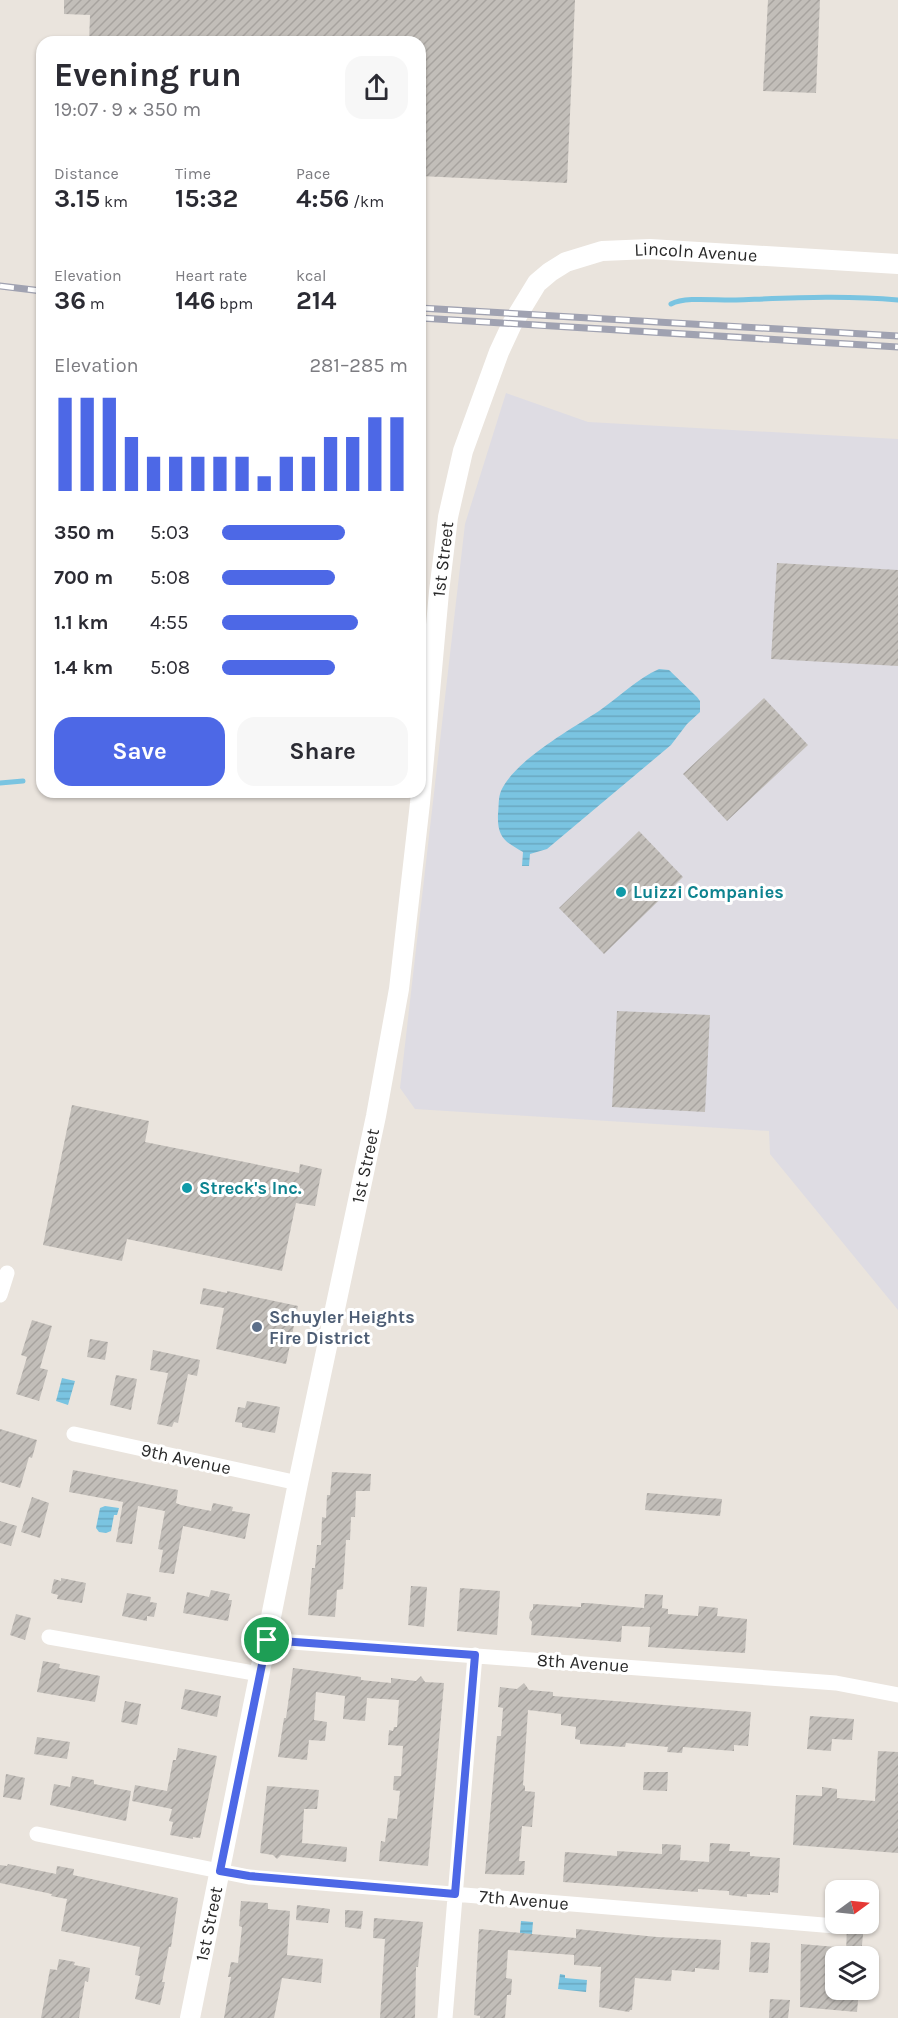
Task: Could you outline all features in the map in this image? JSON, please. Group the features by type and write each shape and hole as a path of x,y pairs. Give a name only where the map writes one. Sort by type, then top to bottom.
{"street":[{"name":"Lincoln Avenue","path":"518,313 537,283 550,272 575,258 610,250 650,249 898,264"},
{"name":"1st Street","path":"426,736 448,517 458,470 472,423 499,352 518,313"},
{"name":"1st Street","path":"190,2018 298,1483 376,1116 399,989 420,798"},
{"path":"0,1295 7,1273"},
{"name":"9th Avenue","path":"74,1434 298,1483"},
{"path":"49,1637 260,1674"},
{"name":"8th Avenue","path":"267,1640 837,1683 898,1695"},
{"path":"445,2018 475,1655"},
{"name":"7th Avenue","path":"38,1834 249,1876 825,1925"}],"shaded area":[{"path":"506,393 588,422 898,439 898,1310 770,1154 769,1131 415,1109 400,1088 465,524"}],"water":[{"path":"659,669 669,670 697,697 700,701 700,712 687,724 671,745 547,849 530,854 529,866 522,866 523,852 503,838 498,822 499,797 508,780 518,768 544,746"},
{"path":"62,1378 75,1381 68,1405 56,1401"},
{"path":"105,1506 119,1508 117,1515 114,1515 111,1531 106,1533 99,1532 96,1528 100,1508"},
{"path":"521,1921 533,1922 531,1945 519,1944"},
{"path":"560,1974 565,1975 565,1978 587,1980 586,1992 558,1989"}],"building":[{"path":"64,0 575,0 567,183 426,176 426,36 89,36 90,15 64,14"},
{"path":"768,0 820,0 816,93 763,91"},
{"path":"777,563 898,570 898,666 771,659"},
{"path":"764,698 808,745 727,821 683,774"},
{"name":"Luizzi Companies","path":"639,831 683,877 604,954 559,908"},
{"path":"617,1011 710,1015 705,1112 612,1107"},
{"name":"Streck's Inc.","path":"72,1105 149,1121 145,1142 299,1173 300,1164 322,1169 315,1206 296,1203 282,1271 127,1239 122,1261 43,1245"},
{"name":"Schuyler Heights Fire District","path":"203,1288 298,1306 286,1364 216,1349 224,1308 200,1304"},
{"path":"32,1320 52,1326 40,1368 48,1370 39,1401 16,1394 27,1357 21,1355"},
{"path":"90,1339 108,1342 105,1360 87,1357"},
{"path":"153,1350 200,1360 197,1376 188,1374 178,1423 174,1422 172,1427 157,1424 168,1373 150,1370"},
{"path":"116,1375 137,1379 131,1410 110,1405"},
{"path":"247,1401 280,1407 275,1433 242,1427 242,1423 235,1422 238,1407 245,1408"},
{"path":"0,1429 37,1440 32,1458 29,1457 20,1488 0,1482"},
{"path":"73,1470 178,1490 176,1503 181,1505 211,1511 213,1503 233,1507 232,1511 250,1514 245,1539 183,1526 174,1574 159,1572 163,1550 158,1549 165,1511 138,1506 132,1544 116,1542 123,1502 69,1492"},
{"path":"332,1472 371,1474 370,1491 356,1491 355,1517 351,1517 350,1540 346,1540 343,1589 337,1590 335,1617 308,1615 312,1568 315,1568 317,1545 321,1545 322,1517 326,1518 327,1495 330,1495"},
{"path":"647,1493 722,1499 720,1516 645,1510"},
{"path":"32,1497 49,1503 40,1538 21,1532"},
{"path":"0,1521 17,1526 11,1546 0,1543"},
{"path":"61,1578 86,1583 82,1603 57,1599 58,1595 51,1593 54,1579 61,1581"},
{"path":"411,1586 427,1587 424,1627 408,1625"},
{"path":"460,1588 500,1591 497,1635 457,1631"},
{"path":"211,1590 230,1594 228,1600 232,1600 228,1621 183,1613 187,1592 209,1597"},
{"path":"127,1593 151,1597 150,1602 157,1603 154,1617 147,1616 147,1621 122,1616"},
{"path":"645,1594 663,1595 662,1608 668,1609 668,1614 698,1616 699,1606 718,1608 717,1616 747,1619 745,1653 648,1647 650,1627 622,1626 621,1642 531,1635 532,1622 529,1618 533,1604 581,1607 581,1603 587,1603 644,1608"},
{"path":"16,1614 31,1618 25,1640 10,1635"},
{"path":"43,1661 60,1664 59,1668 100,1676 95,1702 37,1692"},
{"path":"293,1668 391,1683 391,1678 416,1681 421,1676 425,1682 444,1683 428,1866 379,1861 381,1841 385,1842 388,1818 397,1819 400,1791 393,1790 394,1776 401,1776 403,1746 388,1745 389,1730 393,1731 394,1727 397,1727 399,1700 367,1698 365,1721 343,1719 345,1696 316,1692 314,1720 327,1722 325,1741 309,1740 307,1760 278,1757"},
{"path":"524,1683 529,1690 553,1692 553,1696 751,1712 748,1746 734,1745 734,1751 683,1747 682,1753 667,1752 668,1747 626,1743 625,1747 580,1744 580,1740 575,1739 576,1727 561,1725 561,1714 528,1710 523,1785 525,1791 535,1792 532,1827 522,1826 519,1861 525,1861 524,1875 485,1874 497,1736 501,1736 503,1708 498,1707 500,1687 517,1689"},
{"path":"185,1689 221,1696 217,1717 181,1709"},
{"path":"125,1701 141,1704 137,1725 121,1722"},
{"path":"810,1716 854,1719 852,1740 832,1739 831,1751 807,1749"},
{"path":"37,1737 70,1742 67,1759 34,1754"},
{"path":"178,1748 217,1756 200,1838 170,1835 173,1822 169,1821 172,1809 132,1801 135,1785 167,1791 173,1760 176,1760"},
{"path":"878,1751 898,1752 898,1853 793,1845 796,1795 822,1796 822,1787 837,1789 837,1798 875,1801"},
{"path":"644,1772 668,1772 667,1791 643,1790"},
{"path":"6,1774 25,1778 21,1800 3,1797"},
{"path":"72,1776 94,1780 94,1784 131,1791 126,1821 50,1805 54,1784 70,1787"},
{"path":"267,1786 319,1790 317,1809 304,1809 302,1843 347,1847 346,1862 281,1855 277,1859 273,1855 260,1853"},
{"path":"710,1843 730,1844 729,1851 750,1852 750,1856 780,1858 778,1893 747,1894 747,1897 729,1895 729,1891 698,1889 698,1892 563,1882 565,1852 617,1856 617,1851 662,1854 662,1844 681,1845 680,1860 709,1862"},
{"path":"8,1864 56,1874 57,1866 74,1869 73,1875 178,1898 171,1947 169,1947 162,1982 165,1982 160,2005 135,1999 140,1976 135,1975 140,1947 61,1931 67,1899 0,1883 0,1865 7,1866"},
{"path":"241,1901 268,1903 268,1909 290,1911 287,1955 323,1959 321,1983 282,1978 274,2018 224,2018 231,1977 228,1977 231,1962 238,1963 242,1927 239,1926"},
{"path":"297,1905 330,1909 328,1923 296,1920"},
{"path":"345,1910 363,1911 361,1929 345,1927"},
{"path":"374,1918 423,1922 418,1967 416,1967 415,2018 380,2018 385,1939 373,1938"},
{"path":"479,1929 576,1938 576,1929 657,1937 721,1940 719,1970 695,1968 695,1972 672,1970 671,1981 635,1978 632,2010 629,2012 599,2007 601,1967 574,1965 574,1955 508,1950 506,1978 512,1979 511,1995 507,1995 505,2018 480,2018 474,2015"},
{"path":"847,1934 863,1934 862,1946 846,1946"},
{"path":"751,1942 770,1943 768,1973 749,1972"},
{"path":"801,1944 825,1946 825,2000 858,2000 857,2012 800,2007"},
{"path":"59,1959 90,1968 88,1982 85,1981 79,2018 41,2018 50,1969 57,1970"},
{"path":"770,1999 790,2000 788,2018 769,2018"}],"waterway":[{"path":"671,304 694,299 837,297 898,300"},
{"path":"0,783 23,781"}],"railway":[{"path":"0,286 36,290"},
{"path":"426,308 898,336"},
{"path":"426,318 898,347"}],"place":[{"name":"Luizzi Companies","path":"621,892"},
{"name":"Streck's Inc.","path":"187,1188"},
{"name":"Schuyler Heights Fire District","path":"257,1327"}],"route":[{"path":"267,1640 475,1655 455,1894 249,1876 220,1871 267,1640"}]}
